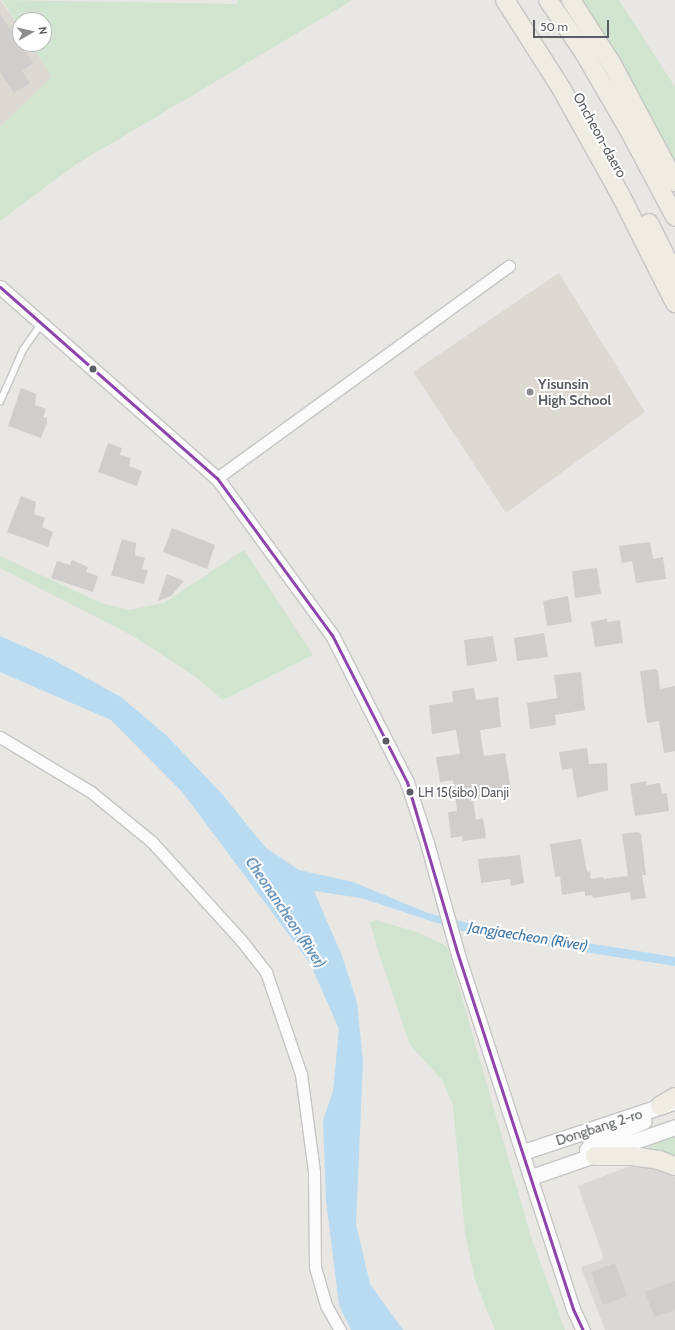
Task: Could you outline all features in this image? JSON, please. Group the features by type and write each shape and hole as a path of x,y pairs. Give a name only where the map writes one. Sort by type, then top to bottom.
{"highway":[{"path":"505,0 561,88 618,189 675,303"},
{"name":"Oncheon-daero","path":"518,0 598,130 675,275"},
{"name":"Oncheon-daero","path":"548,0 582,51 621,117 675,217"},
{"path":"571,0 612,64 675,182"},
{"path":"670,1104 675,1097"},
{"path":"595,1156 631,1156 659,1160 675,1166"}],"main road":[{"name":"Dongbang 2-ro","path":"523,1152 670,1104"},
{"path":"595,1156 591,1156 587,1150 592,1143 650,1118 670,1104"},
{"name":"Dongbang 2-ro","path":"531,1176 595,1156 675,1127"}],"street":[{"path":"217,478 509,266"},
{"path":"0,287 217,478 332,635 407,782 439,883 458,955 573,1309 583,1330"},
{"path":"0,737 91,792 152,842 241,940 266,972 301,1074 314,1172 315,1267 326,1305 340,1330"}],"lane":[{"path":"1,399 23,350 41,324"}],"shaded area":[{"path":"0,0 12,16 12,52 36,52 52,77 0,127"},
{"name":"Yisunsin High School","path":"559,273 645,412 506,513 413,372"},
{"path":"627,1167 660,1169 675,1177 675,1330 605,1330 581,1267 602,1260 603,1256 578,1186"}],"green space":[{"path":"2,0 237,4 238,0 353,0 75,165 0,221 0,127 52,77 36,52 52,52 52,12 12,12 12,15"},
{"path":"581,0 619,0 675,87 675,163 639,95"},
{"path":"244,550 313,655 223,700 193,675 133,636 0,568 0,556 101,603 129,610 164,603"},
{"path":"376,920 417,932 447,946 531,1237 565,1330 495,1330 475,1280 465,1233 453,1106 443,1081 410,1045 378,951 370,922"},
{"path":"675,1136 675,1155 640,1148 641,1147"}],"water":[{"path":"0,636 52,659 121,697 166,735 222,794 266,848 299,870 353,882 428,913 476,925 675,957 675,966 474,935 361,898 314,891 342,956 357,1002 363,1061 356,1224 370,1284 403,1330 351,1330 339,1305 326,1200 323,1120 333,1091 339,1029 310,963 183,793 111,720 0,672"}],"building":[{"path":"0,14 12,32 12,52 26,52 33,63 22,71 30,83 14,93 0,72"},
{"path":"21,388 36,394 35,405 46,409 43,417 47,418 47,423 41,438 8,426"},
{"path":"108,443 122,448 120,455 131,458 129,466 142,471 137,486 98,472"},
{"path":"21,496 36,502 34,514 45,518 42,527 53,532 48,547 7,532"},
{"path":"172,528 215,545 207,569 163,552"},
{"path":"122,539 136,543 135,555 145,558 142,569 148,570 144,584 111,575"},
{"path":"650,542 653,559 663,557 666,579 636,583 632,561 622,563 619,546"},
{"path":"72,560 88,567 86,572 98,576 93,592 51,578 57,561 70,565"},
{"path":"597,568 601,594 575,598 572,571"},
{"path":"167,574 184,581 171,596 158,601"},
{"path":"568,596 572,622 547,626 543,601"},
{"path":"607,619 607,622 620,620 623,643 595,647 591,622"},
{"path":"544,633 548,657 517,661 514,638"},
{"path":"493,636 497,661 467,666 464,640"},
{"path":"655,669 658,671 660,689 675,686 675,751 664,753 659,721 647,723 640,671"},
{"path":"581,672 585,710 555,715 556,725 530,729 527,703 557,698 554,675"},
{"path":"474,688 476,700 498,697 501,727 480,730 484,756 505,753 511,790 489,793 489,797 473,799 476,820 483,818 486,838 463,841 462,836 451,838 448,812 457,811 453,780 440,782 436,757 460,754 456,730 432,734 429,705 453,702 452,691"},
{"path":"587,748 589,764 607,763 608,790 577,798 572,768 562,770 559,752"},
{"path":"646,781 647,785 660,783 662,794 667,793 669,811 635,816 630,784"},
{"path":"638,832 641,834 646,875 642,875 646,898 631,900 630,892 593,898 592,895 585,896 585,891 562,895 560,876 555,877 550,844 581,839 587,872 590,871 591,879 628,876 622,834"},
{"path":"520,855 524,883 511,886 510,879 481,883 478,859"},
{"path":"615,1263 627,1296 603,1305 591,1272"},
{"path":"675,1281 675,1310 654,1317 645,1292"}],"transit line":[{"path":"0,287 217,478 332,635 407,782 458,955 573,1309 583,1330"}],"place":[{"name":"Yisunsin High School","path":"530,392"},
{"name":"LH 15(sibo) Danji","path":"410,792"}],"water label":[{"name":"Cheonancheon (River)","path":"285,913"},
{"name":"Jangjaecheon (River)","path":"528,937"}]}
